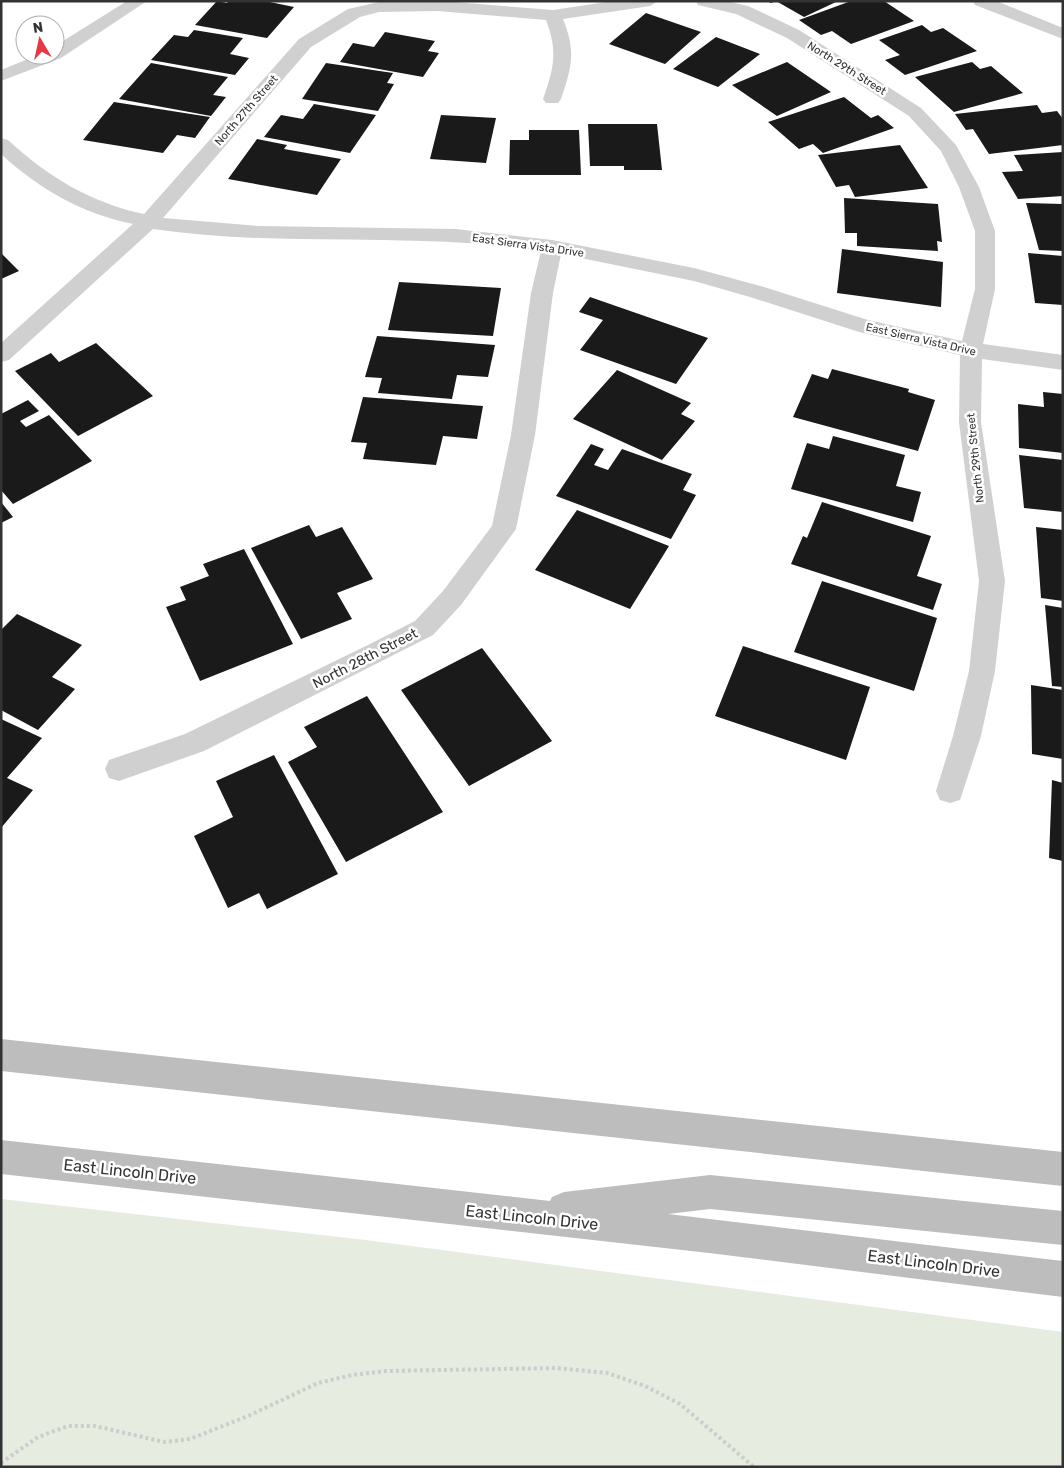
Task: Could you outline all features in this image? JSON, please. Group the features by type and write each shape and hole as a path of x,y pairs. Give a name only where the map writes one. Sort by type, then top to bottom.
{"main road":[{"path":"1,1055 417,1102 1063,1169"},
{"name":"East Lincoln Drive","path":"1,1157 1063,1279"},
{"path":"515,1215 710,1192 1063,1228"}],"street":[{"path":"65,47 139,1"},
{"path":"552,99 565,61 561,36 553,16 650,1"},
{"name":"North 29th Street","path":"704,1 742,10 793,34 857,73 915,112 949,149 969,186 985,231 985,290 971,351 970,422 992,581 982,671 967,736 950,791"},
{"path":"982,1 1063,34"},
{"name":"North 27th Street","path":"1,355 148,222 305,43 354,13 379,7 437,6 553,16"},
{"path":"1,76 28,65"},
{"name":"East Sierra Vista Drive","path":"1,144 43,180 109,212 148,222 171,226 284,234 399,233 460,236 552,246 677,271 743,288 867,327 971,351 1063,363"},
{"name":"North 28th Street","path":"119,769 194,743 379,652 424,628 452,598 504,529 523,435 542,293 552,246"}],"path":[{"path":"1,1463 38,1437 68,1426 95,1426 164,1442 190,1439 248,1416 318,1383 352,1375 386,1371 556,1368 606,1373 646,1386 680,1404 754,1467"}],"shaded area":[{"path":"1,1199 366,1240 1063,1332 1063,1467 1,1467"}],"building":[{"path":"217,1 227,3 229,1 265,1 294,7 267,38 195,25"},
{"path":"776,1 838,1 804,17"},
{"path":"851,1 884,1 914,21 851,44 832,31 821,35 799,20"},
{"path":"646,13 701,32 665,64 609,44"},
{"path":"922,25 931,32 943,28 977,51 905,75 885,60 900,55 879,40"},
{"path":"194,30 243,38 230,54 249,58 235,75 151,60 174,35 188,37"},
{"path":"385,32 435,41 428,51 439,53 423,77 340,62 353,43 374,47"},
{"path":"716,37 760,54 718,87 673,69"},
{"path":"787,62 831,92 777,116 732,85"},
{"path":"972,62 980,69 991,66 1023,93 954,112 915,77"},
{"path":"151,63 228,77 213,95 226,97 211,116 119,99"},
{"path":"326,63 393,73 387,83 394,84 378,111 302,99"},
{"path":"844,97 871,118 878,115 894,128 823,153 813,144 799,149 768,122"},
{"path":"114,102 210,117 195,138 177,135 163,153 83,140"},
{"path":"314,104 376,115 350,153 264,137 281,115 303,119"},
{"path":"1037,105 1042,113 1057,111 1063,119 1063,145 989,154 973,129 966,130 955,114"},
{"path":"441,115 496,118 486,163 430,159"},
{"path":"588,124 657,124 662,170 624,170 624,166 590,166"},
{"path":"529,130 579,130 581,175 509,175 510,140 529,140"},
{"path":"257,139 287,145 284,149 341,159 317,195 228,179"},
{"path":"900,145 928,188 855,197 849,185 836,187 818,155"},
{"path":"1063,152 1063,196 1018,199 1002,172 1023,171 1014,155"},
{"path":"844,198 938,204 942,242 937,241 938,251 857,246 857,233 845,233"},
{"path":"1026,203 1063,204 1063,251 1039,250"},
{"path":"842,249 943,262 941,307 837,293"},
{"path":"1,253 19,271 1,279"},
{"path":"1028,253 1063,256 1063,305 1035,303"},
{"path":"399,282 501,288 493,336 388,330"},
{"path":"590,297 708,338 676,384 580,350 603,320 579,312"},
{"path":"377,336 495,345 488,377 457,375 452,399 378,393 382,378 365,377"},
{"path":"96,343 153,396 78,436 15,371 51,353 59,362"},
{"path":"832,369 909,389 908,392 935,400 918,451 793,417 812,374 828,379"},
{"path":"617,370 691,403 681,414 695,421 662,460 573,419"},
{"path":"1043,392 1063,394 1063,453 1019,448 1018,404 1044,407"},
{"path":"363,397 483,406 477,439 443,436 436,465 363,459 367,443 351,442"},
{"path":"28,400 39,411 20,421 26,427 49,415 92,461 13,504 1,490 1,414"},
{"path":"833,436 905,455 896,486 921,492 913,522 791,489 807,443 829,449"},
{"path":"591,444 604,449 594,465 608,470 622,449 692,474 683,490 696,495 671,539 556,496"},
{"path":"1019,455 1063,460 1063,512 1024,508"},
{"path":"1,502 13,517 1,523"},
{"path":"822,502 931,536 917,576 942,584 933,610 791,564 803,536 807,538"},
{"path":"577,510 669,546 630,609 535,570"},
{"path":"309,525 316,537 342,527 373,579 337,593 352,619 301,639 251,548"},
{"path":"1036,527 1063,530 1063,601 1041,598"},
{"path":"244,549 293,644 200,681 166,607 186,600 180,587 209,576 203,564"},
{"path":"822,581 937,618 914,691 794,652"},
{"path":"1045,605 1063,608 1063,687 1052,686"},
{"path":"17,614 82,645 52,677 75,689 38,730 1,710 1,630"},
{"path":"743,646 870,687 846,760 715,716"},
{"path":"482,648 552,741 469,786 401,690"},
{"path":"1031,685 1063,690 1063,759 1032,754"},
{"path":"367,696 443,812 346,862 288,762 317,747 304,727"},
{"path":"1,719 42,738 7,778 33,790 1,828"},
{"path":"274,755 338,874 267,909 259,893 228,908 194,836 233,817 216,781"},
{"path":"1052,780 1063,783 1063,861 1049,858"}]}
